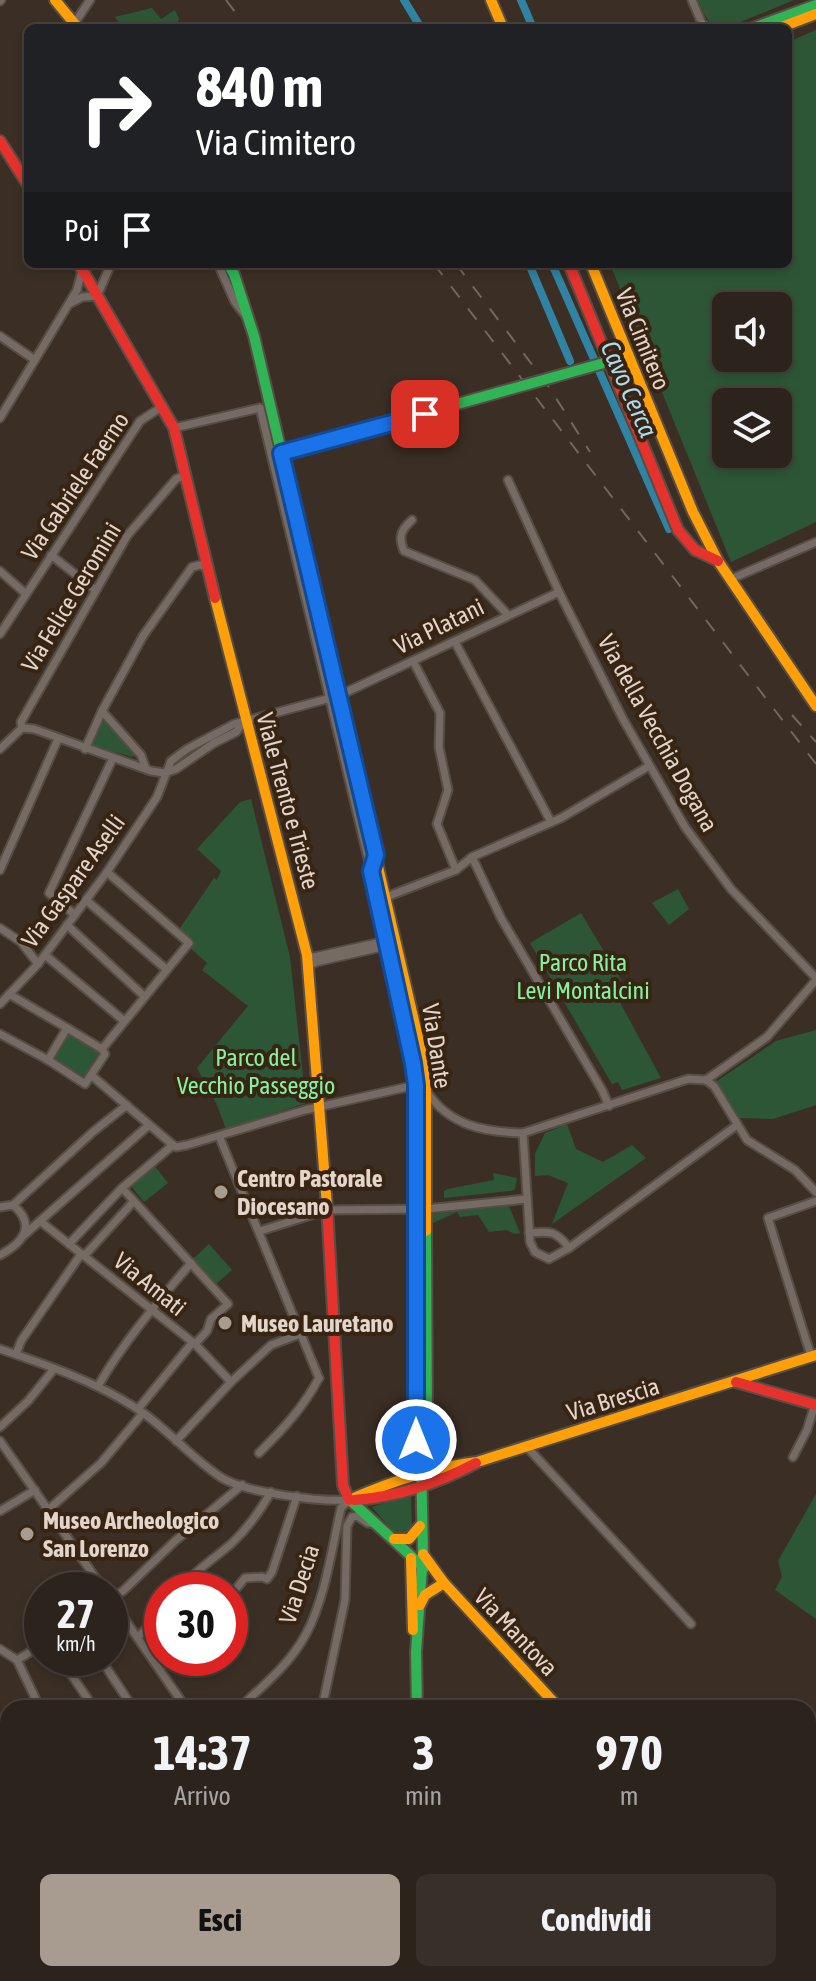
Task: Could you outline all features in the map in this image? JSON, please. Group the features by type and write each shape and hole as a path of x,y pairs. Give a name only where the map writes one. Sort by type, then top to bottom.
{"main road":[{"path":"55,0 74,24"},
{"path":"491,0 501,24"},
{"path":"764,24 816,5"},
{"path":"790,24 816,14"},
{"path":"0,141 24,179"},
{"name":"Viale Trento e Trieste","path":"83,268 174,428 308,961 321,1107 343,1485 349,1500"},
{"name":"Via Dante","path":"230,268 250,321 258,377 273,415 276,455 333,698 376,855 422,1055 421,1209 427,1277 427,1440 421,1458 420,1526 423,1554 416,1652"},
{"name":"Via Cimitero","path":"571,268 678,530 687,545 699,556 718,561"},
{"name":"Via Cimitero","path":"593,268 693,512 718,561 816,706"},
{"name":"Via Cimitero","path":"276,455 611,361"},
{"name":"Via Brescia","path":"421,1480 462,1463 477,1462 814,1356"},
{"path":"759,1390 757,1378 762,1373"},
{"path":"736,1382 816,1404"},
{"path":"349,1500 376,1488 442,1478 477,1462"},
{"path":"420,1513 428,1495 442,1478"},
{"name":"Via Mantova","path":"349,1500 380,1524 411,1558 441,1578 552,1700"},
{"path":"392,1538 399,1541 409,1539 420,1526"},
{"path":"419,1607 425,1595 441,1578 423,1554"},
{"path":"411,1558 417,1700"}],"street":[{"path":"77,24 90,0"},
{"path":"692,0 702,24"},
{"path":"0,418 77,290 81,268"},
{"path":"66,307 82,297 97,296 109,268"},
{"name":"Via Dante","path":"220,268 235,302 250,321"},
{"path":"0,336 35,360"},
{"name":"Via Gabriele Faerno","path":"0,634 140,421 163,406"},
{"path":"174,428 260,408 273,415"},
{"name":"Via Dante","path":"260,408 276,455"},
{"name":"Via Felice Geromini","path":"1,747 22,728 21,722 94,589 127,536 176,479 185,475"},
{"name":"Via della Vecchia Dogana","path":"508,480 559,592 649,766 696,843 717,872 816,979"},
{"path":"412,520 402,529 399,540 404,551 475,580 508,615"},
{"path":"731,579 816,542"},
{"path":"51,555 94,589"},
{"path":"85,749 143,636 192,567 200,565 209,568"},
{"path":"0,571 26,594"},
{"name":"Via Platani","path":"246,721 333,698 559,592"},
{"path":"455,642 551,822"},
{"path":"413,661 440,713 439,747 448,790 437,824 456,870"},
{"name":"Via Dante","path":"333,698 354,804 421,1088"},
{"path":"102,711 141,755 146,769"},
{"name":"Via Gaspare Aselli","path":"0,1003 38,964 107,872 157,797 171,761 203,738 246,721"},
{"path":"22,728 34,729 85,749 165,773"},
{"path":"0,870 58,739"},
{"path":"75,915 49,893 113,758"},
{"path":"386,897 456,870 472,857 551,822 649,766"},
{"path":"354,804 366,814"},
{"name":"Via Dante","path":"371,871 376,855"},
{"path":"472,857 501,918 609,1106"},
{"path":"102,1049 189,943 107,872"},
{"path":"86,900 166,969"},
{"path":"67,925 144,996"},
{"path":"0,928 21,942 38,964"},
{"path":"308,961 381,942 385,937"},
{"path":"308,961 316,962 379,947 388,950"},
{"path":"45,955 123,1020"},
{"name":"Via Dante","path":"393,972 407,986"},
{"path":"706,1080 767,1037 816,979"},
{"path":"0,1034 85,1084 105,1054 102,1049 9,994"},
{"path":"48,1060 67,1028"},
{"path":"91,1075 176,1147 321,1107 421,1088 436,1105 458,1121 496,1133 523,1133 688,1079 706,1080 714,1086 753,1146 795,1170 816,1192"},
{"path":"0,1207 13,1205 127,1105"},
{"path":"0,1255 149,1125"},
{"path":"523,1133 529,1233 533,1248 545,1258 554,1257 569,1248 737,1125"},
{"path":"219,1136 319,1378"},
{"path":"69,1244 122,1188 173,1145"},
{"path":"49,1509 101,1463 194,1343 207,1331 211,1319 228,1304 122,1188"},
{"path":"260,1231 327,1210 421,1209 527,1199"},
{"path":"814,1356 768,1218 816,1201"},
{"path":"16,1354 21,1341 81,1254 86,1254 133,1202"},
{"path":"13,1205 26,1219 23,1236"},
{"name":"Via Dante","path":"421,1209 416,1262 416,1440 421,1458"},
{"name":"Via Amati","path":"40,1221 194,1343 231,1382"},
{"path":"529,1233 552,1231 569,1248"},
{"path":"416,1262 427,1277"},
{"path":"98,1386 151,1311 191,1263"},
{"path":"176,1441 231,1382 271,1345 300,1334"},
{"path":"0,1349 98,1386 141,1411 225,1480 271,1492 334,1501 349,1500"},
{"path":"0,1427 28,1401 54,1369"},
{"path":"319,1378 337,1379"},
{"path":"259,1453 307,1401 319,1378"},
{"path":"793,1457 816,1404"},
{"path":"0,1441 92,1572"},
{"path":"526,1446 691,1624"},
{"path":"128,1586 175,1541 242,1485"},
{"path":"0,1511 35,1490"},
{"path":"196,1572 232,1542 259,1513 271,1492"},
{"path":"248,1578 267,1579 272,1572 297,1496"},
{"name":"Via Decia","path":"248,1700 271,1679 306,1634 316,1611 341,1508 349,1500"},
{"path":"324,1700 345,1600 347,1526 352,1517 357,1516 368,1523 380,1524"},
{"path":"334,1541 347,1543"},
{"path":"128,1623 144,1646"},
{"path":"138,1637 144,1631"},
{"path":"0,1649 17,1660 36,1700"},
{"path":"17,1660 24,1656"},
{"path":"72,1676 89,1700"},
{"path":"112,1676 128,1700"},
{"path":"164,1676 181,1700"}],"green space":[{"path":"698,0 794,0 736,24 712,24"},
{"path":"152,8 161,19 175,10 179,19 177,24 120,24 115,17"},
{"path":"816,30 816,522 731,562 612,268 792,268 792,40"},
{"path":"102,718 134,752 133,757 90,745"},
{"name":"Parco del Vecchio Passeggio","path":"251,799 290,957 306,1103 226,1129 197,1068 248,1006 202,970 207,963 190,948 192,944 178,931 221,871 197,849 240,802"},
{"path":"678,889 689,909 669,925 652,903"},
{"name":"Parco Rita Levi Montalcini","path":"581,913 621,980 611,986 661,1078 622,1090 618,1082 612,1084 530,943"},
{"path":"816,1030 816,1105 773,1119 738,1118 717,1081 776,1041"},
{"path":"69,1032 100,1051 84,1077 53,1059"},
{"path":"567,1124 576,1149 603,1162 632,1145 646,1158 552,1224 568,1183 548,1175 535,1176 535,1154 545,1133"},
{"path":"154,1165 168,1183 144,1202 130,1185"},
{"path":"493,1173 517,1178 515,1189 444,1198 444,1191 448,1189 494,1180"},
{"path":"509,1206 520,1233 506,1230 489,1232 478,1215 460,1217 457,1212 431,1224 432,1214"},
{"path":"209,1244 232,1270 215,1285 192,1260"},
{"path":"411,1494 412,1528 408,1536 396,1535 372,1507"},
{"path":"816,1494 816,1619 775,1590 782,1577 778,1561"}],"waterway":[{"path":"404,0 419,24"},
{"name":"Cavo Cerca","path":"521,0 531,24"},
{"path":"531,268 570,361"},
{"name":"Cavo Cerca","path":"554,268 669,529"}],"railway":[{"path":"226,0 244,24"},
{"path":"437,268 816,764"},
{"path":"459,268 549,387 590,452"},
{"path":"792,715 816,742"}],"traffic: fast":[{"path":"764,24 816,5"},
{"path":"230,268 254,336 341,708"},
{"path":"293,450 611,361"},
{"path":"417,1700 416,1652 423,1554 421,1458 427,1440 426,1231"},
{"path":"351,1501 424,1568"}],"traffic: slow":[{"path":"55,0 75,24"},
{"path":"491,0 501,24"},
{"path":"790,24 816,14"},
{"path":"593,268 693,512 718,561 816,706"},
{"path":"215,598 307,955 327,1206"},
{"path":"341,708 422,1055 426,1090 426,1231"},
{"path":"349,1500 412,1476 477,1462 816,1355"},
{"path":"394,1539 409,1539 420,1526"},
{"path":"423,1554 444,1583 552,1700"},
{"path":"411,1558 413,1630"},
{"path":"420,1605 425,1595 444,1583"}],"traffic: jam":[{"path":"0,141 24,179"},
{"path":"81,268 174,428 215,598"},
{"path":"571,268 678,530 695,550 718,561"},
{"path":"327,1206 343,1485 349,1500"},
{"path":"736,1382 816,1405"},
{"path":"354,1500 417,1488 476,1463"}],"place":[{"name":"Centro Pastorale Diocesano","path":"221,1192"},
{"name":"Museo Lauretano","path":"225,1323"},
{"name":"Museo Archeologico San Lorenzo","path":"27,1534"}],"route":[{"path":"416,1440 416,1085 413,1063 371,871 376,855 281,453 425,414"}]}
